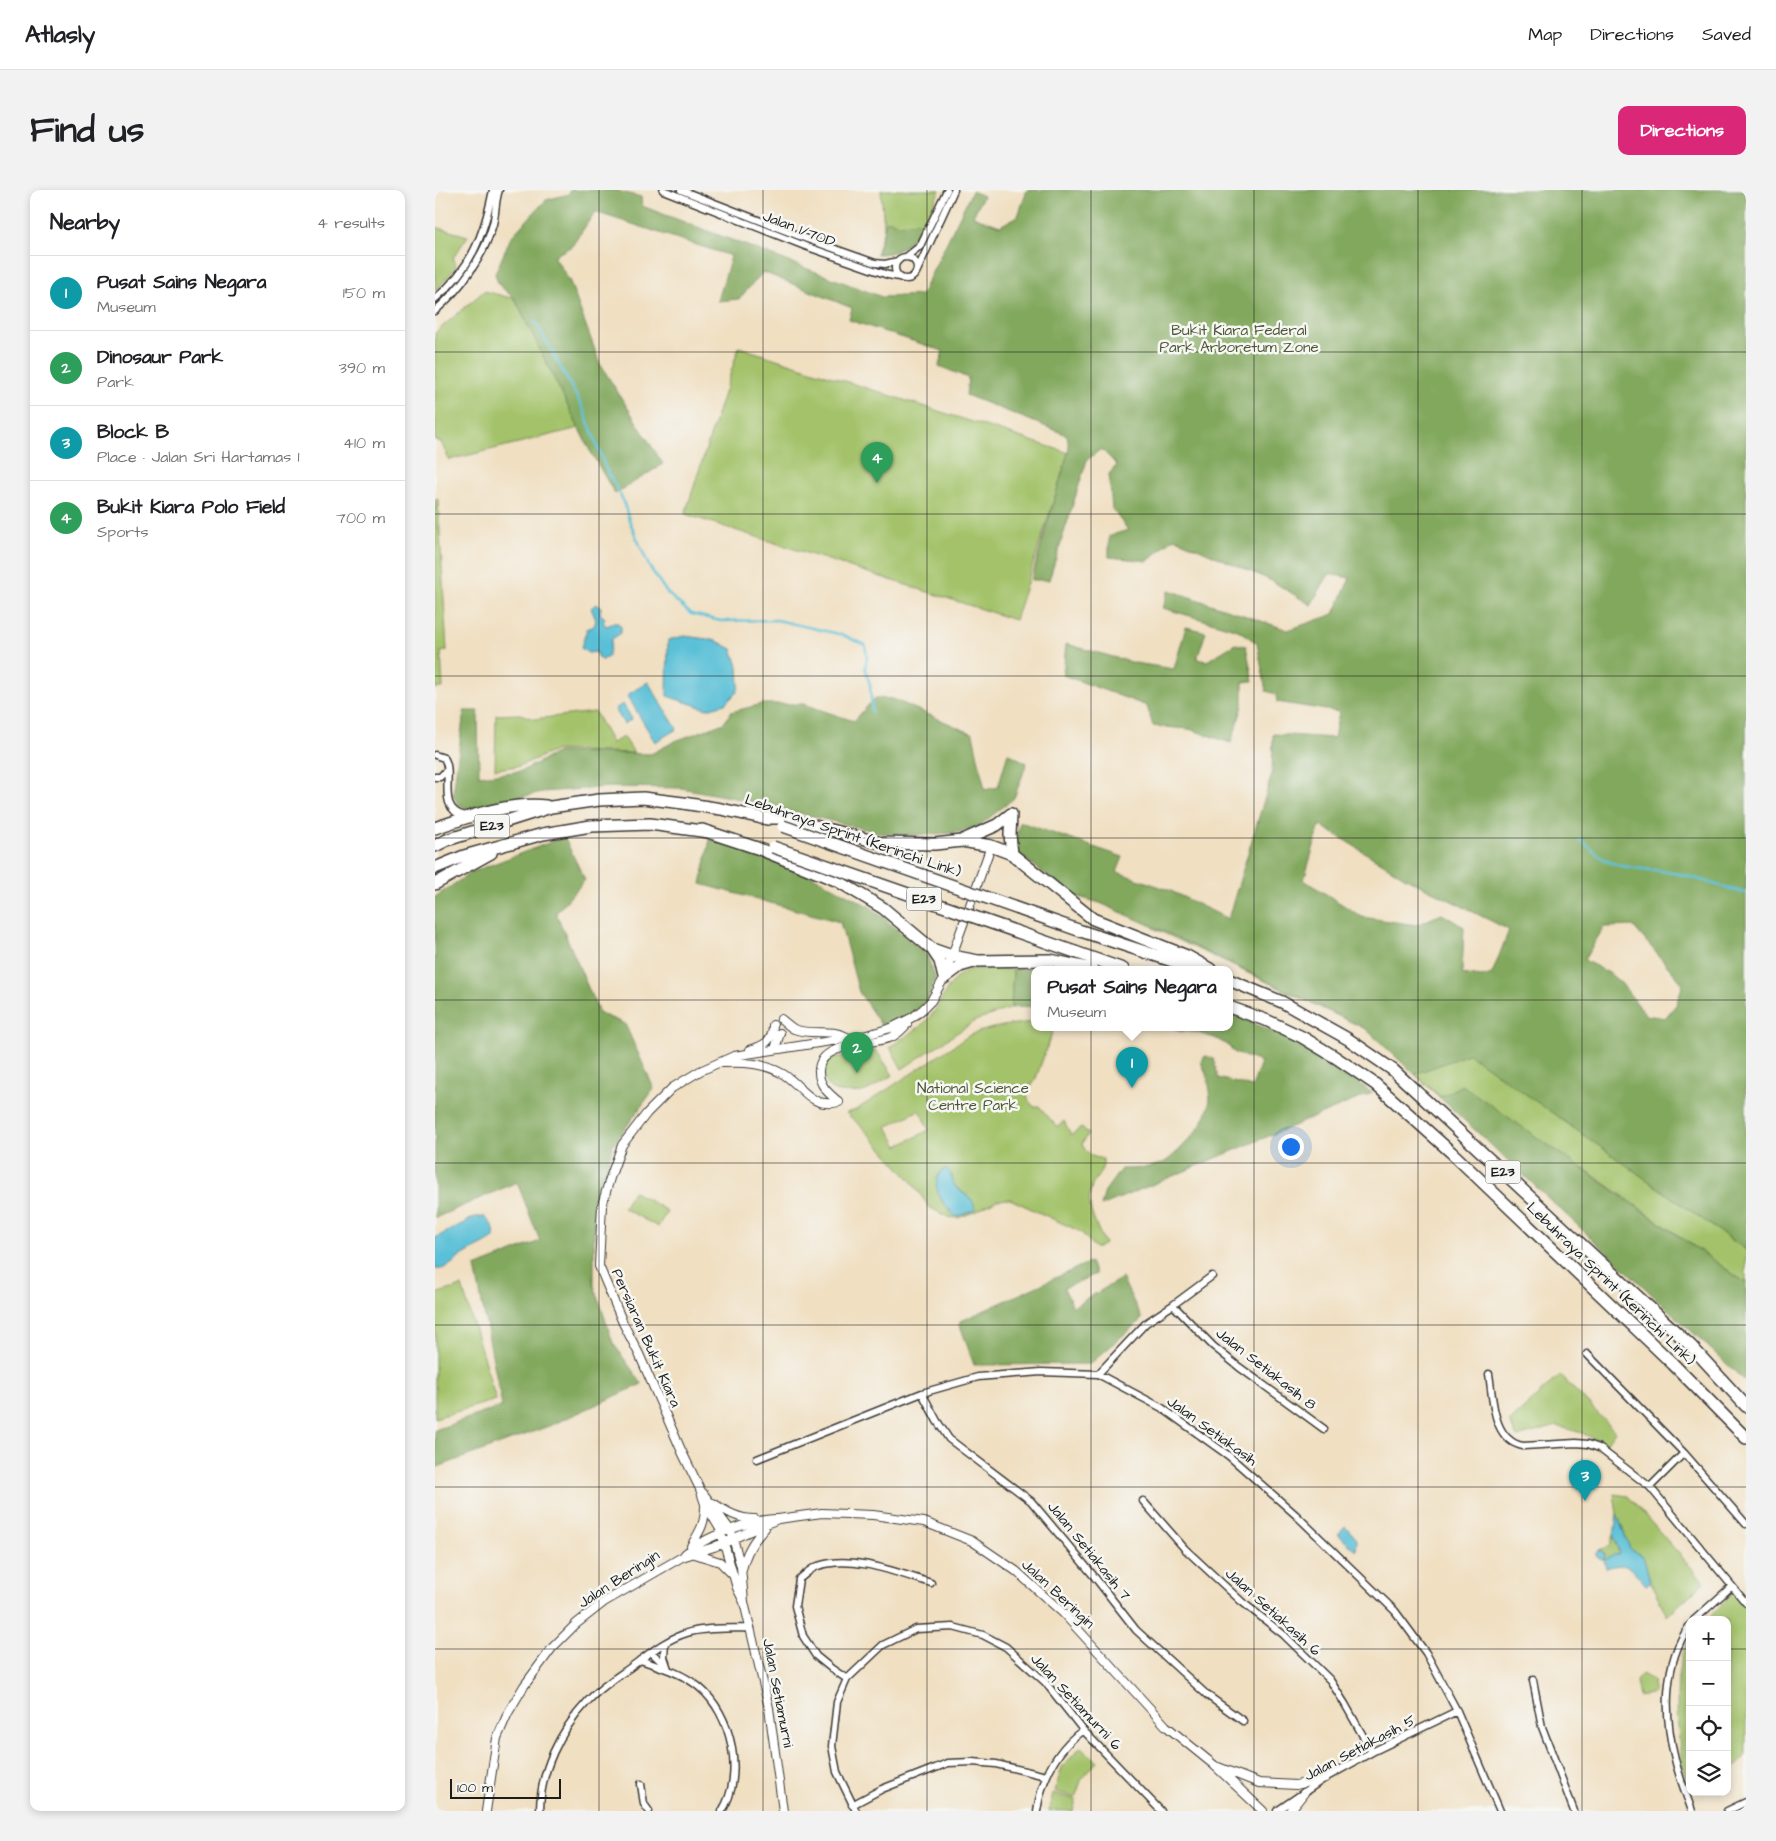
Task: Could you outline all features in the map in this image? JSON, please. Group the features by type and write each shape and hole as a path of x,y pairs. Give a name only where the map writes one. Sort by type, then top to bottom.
{"highway":[{"name":"Lebuhraya Sprint (Kerinchi Link)","path":"435,846 447,840 551,807 599,800 643,798 711,807 761,818 1081,931 1188,966"},
{"path":"435,828 468,817 530,804 551,807"},
{"path":"962,841 997,825 1011,814 1010,835 1012,854"},
{"path":"761,818 783,818 881,843 935,844 962,841 991,846 1012,854 1093,919 1187,956 1204,966"},
{"name":"E23","path":"435,868 464,856 562,831 591,826 650,824 702,830 773,847 1115,966"},
{"path":"702,830 757,848 838,881 883,908 932,949 940,961 944,978 960,966 978,961"},
{"path":"435,884 513,843"},
{"path":"932,949 952,956 978,961 1050,960 1079,966"},
{"name":"Lebuhraya Sprint (Kerinchi Link)","path":"1233,982 1282,1002 1348,1039 1393,1070 1691,1346 1746,1406"},
{"name":"Lebuhraya Sprint (Kerinchi Link)","path":"1233,1008 1267,1021 1302,1038 1335,1057 1375,1084 1459,1159 1673,1364 1746,1438"}],"street":[{"path":"435,299 445,291 467,266 476,249 487,219 493,190"},
{"path":"435,311 465,278 484,246 493,224 499,190"},
{"name":"Jalan 1/70D","path":"663,190 805,246 888,275 899,277"},
{"name":"Jalan 1/70D","path":"681,190 807,239 875,262 885,264 898,261"},
{"path":"947,190 920,246 898,261 895,269 899,277 907,280 916,273 954,190"},
{"path":"906,257 917,265 916,273"},
{"path":"435,755 442,756 446,761 446,801 460,815 468,817"},
{"path":"435,777 440,777 446,771"},
{"name":"Persiaran Bukit Kiara","path":"725,1543 623,1323 599,1266 602,1205 623,1145 647,1113 672,1088 700,1071 735,1056 847,1038 891,1028 913,1018 931,1001 944,978 991,846"},
{"path":"721,1063 749,1062 764,1066 785,1075 809,1098 824,1103 839,1102 824,1088 820,1079 819,1070 822,1060 835,1050 893,1036 913,1018"},
{"path":"781,1020 795,1029 811,1033 841,1034 847,1038"},
{"path":"735,1056 767,1044 772,1035 773,1025"},
{"path":"775,1049 780,1032"},
{"path":"1099,1374 1146,1323 1212,1276"},
{"name":"Jalan Setiakasih 8","path":"1173,1305 1213,1346 1324,1429"},
{"path":"1587,1354 1683,1453 1746,1524"},
{"name":"Jalan Setiakasih","path":"757,1459 922,1393 978,1377 1041,1372 1099,1374 1162,1408 1229,1456 1296,1515 1395,1611 1426,1653 1457,1711 1500,1811"},
{"path":"1489,1374 1497,1422 1505,1435 1515,1445 1531,1447 1576,1442 1599,1448 1650,1487 1746,1603"},
{"name":"Jalan Setiakasih 7","path":"922,1393 949,1439 1031,1501 1136,1630 1207,1695 1243,1721"},
{"path":"1650,1487 1683,1453"},
{"name":"Jalan Setiakasih 6","path":"1143,1501 1185,1549 1241,1602 1284,1635 1330,1680 1372,1752"},
{"path":"707,1502 730,1514 766,1522 751,1544 738,1578 719,1562 691,1552 706,1518 707,1502"},
{"name":"Persiaran Bukit Kiara","path":"707,1502 731,1531 734,1539"},
{"name":"Jalan Beringin","path":"691,1552 702,1541 731,1531 778,1519 823,1513 873,1515 925,1522 972,1541 1016,1571 1063,1613 1166,1726 1214,1766 1263,1811"},
{"name":"Jalan Beringin","path":"486,1811 497,1738 508,1713 524,1686 552,1648 576,1624 604,1602 691,1552 725,1543 766,1522"},
{"name":"Jalan Setiamurni","path":"734,1539 741,1568 738,1578"},
{"name":"Jalan Setiamurni","path":"725,1543 738,1578 769,1708 783,1811"},
{"path":"847,1679 816,1656 803,1636 795,1606 799,1579 816,1566 840,1561 882,1568 931,1583"},
{"path":"1698,1616 1732,1586"},
{"name":"Jalan Setiamurni 6","path":"854,1808 837,1772 831,1746 837,1702 847,1679 883,1645 916,1629 953,1627 983,1635 1006,1646 1045,1682 1083,1730 1161,1811"},
{"path":"540,1811 543,1782 551,1757 567,1729 587,1701 651,1652 687,1633 702,1630 751,1628"},
{"path":"1686,1631 1672,1662 1669,1677 1669,1718 1675,1759 1692,1811"},
{"path":"665,1643 664,1657 669,1669"},
{"path":"651,1652 669,1669 699,1687 709,1697 723,1718 733,1758 733,1778 729,1795 722,1811"},
{"path":"640,1660 669,1669"},
{"path":"1533,1680 1542,1727 1574,1811"},
{"name":"Jalan Setiakasih 5","path":"1277,1811 1325,1778 1372,1752 1457,1711"},
{"path":"1037,1811 1046,1776 1061,1750 1083,1730"},
{"path":"854,1808 881,1789 948,1764 972,1762 996,1764 1046,1776"},
{"path":"1214,1766 1259,1783 1296,1785 1325,1778"},
{"path":"641,1784 644,1804 649,1811"},
{"name":"Jalan Setiamurni","path":"777,1811 779,1790"},
{"path":"1290,1811 1304,1793"},
{"path":"1727,1811 1746,1802"}],"green space":[{"name":"Bukit Kiara Federal Park Arboretum Zone","path":"570,190 614,190 641,197 642,206 882,297 921,295 972,191 983,196 973,216 1000,226 1018,216 1027,190 1746,190 1746,1250 1469,1054 1415,1074 1440,1097 1462,1085 1746,1283 1746,1380 1366,1029 1163,931 1100,903 1072,895 1014,850 1020,822 1123,857 1117,872 1169,890 1228,919 1272,774 1273,734 1334,738 1339,712 1277,702 1276,694 1266,691 1257,643 1238,630 1163,608 1169,590 1288,630 1334,614 1350,578 1329,574 1311,605 1272,581 1174,538 1148,561 1109,557 1109,536 1128,530 1112,509 1109,474 1117,465 1101,449 1087,460 1049,580 1031,580 1069,449 1067,435 966,395 968,378 939,366 943,351 849,320 852,308 763,272 739,299 718,301 731,256 595,212 572,246 554,256 570,282 600,364 663,464 615,494 589,449 515,299 499,285 495,274 511,237 546,200 569,194","holes":["1320,825 1406,878 1509,930 1492,974 1482,977 1462,974 1464,927 1442,914 1416,925 1362,917 1304,880","1633,926 1683,984 1676,1005 1665,1018 1646,1015 1621,983 1609,973 1584,960 1604,927"]},
{"path":"881,190 940,190 924,224 909,242 900,249 889,253 876,254 884,229"},
{"path":"886,220 901,224 923,223 910,241 899,249 892,252 877,253"},
{"path":"435,227 468,236 453,258 456,267 435,292"},
{"path":"484,291 515,299 579,428 449,460 441,442 435,440 435,333"},
{"path":"739,347 1069,453 1015,620 685,514"},
{"path":"438,499 447,651 441,652 443,688 435,688 435,500"},
{"path":"1186,627 1206,632 1197,659 1207,661 1235,644 1246,646 1253,681 1243,682 1243,706 1231,743 1189,729 1153,726 1147,706 1063,675 1066,644 1135,663 1174,669"},
{"path":"875,698 893,699 973,734 985,790 998,787 1008,753 1027,763 1014,798 979,826 954,833 909,835 882,833 735,798 681,788 609,787 542,792 468,809 458,804 453,795 464,711 478,711 479,776 522,771 558,752 651,754 675,741 724,723 731,712 762,704 803,704 854,721"},
{"path":"595,712 612,743 624,737 634,753 557,750 519,766 495,769 496,715 520,714 534,719"},
{"path":"564,837 585,880 556,913 599,1013 625,1024 654,1089 613,1145 594,1210 594,1285 613,1343 642,1384 549,1426 435,1468 435,1430 502,1406 475,1267 540,1241 517,1182 435,1218 435,897 472,872"},
{"path":"710,839 805,872 872,908 927,955 935,978 927,1001 906,1017 881,1025 859,992 840,922 701,884"},
{"path":"1153,928 1614,1077 1746,1115 1615,1157 1746,1250 1746,1283 1583,1168 1537,1185 1366,1029"},
{"path":"971,969 1013,969 1011,1008 975,1021 902,1069 890,1047 924,1023 934,1012 956,978"},
{"path":"1013,969 1031,969 1031,1006 1011,1008"},
{"path":"1233,1014 1300,1044 1334,1064 1372,1093 1101,1206 1105,1191 1121,1169 1148,1167 1163,1163 1184,1145 1200,1126 1209,1106 1210,1096 1206,1074 1201,1062 1205,1056 1214,1059 1218,1078 1252,1087 1261,1062 1235,1053 1229,1046 1215,1038 1195,1032 1179,1031 1233,1031"},
{"name":"National Science Centre Park","path":"1031,1022 1031,1031 1053,1031 1035,1081 1028,1089 1027,1096 1034,1107 1039,1106 1057,1127 1064,1121 1071,1135 1081,1128 1089,1133 1082,1144 1084,1148 1090,1155 1103,1159 1102,1169 1090,1192 1092,1215 1105,1244 1098,1248 1095,1248 1081,1232 1010,1199 997,1200 977,1211 958,1218 948,1217 940,1213 929,1207 911,1181 862,1127 846,1113 856,1110 970,1035 1010,1025","holes":["919,1110 929,1130 898,1146 887,1127","941,1171 952,1175 954,1185 972,1200 950,1212 941,1200 937,1181"]},
{"path":"876,1050 893,1075 862,1092 849,1093 832,1090 824,1078 823,1071 824,1065 828,1061 833,1058"},
{"path":"633,1191 667,1211 658,1227 623,1208"},
{"path":"1090,1262 1096,1274 1064,1288 1073,1307 1122,1278 1142,1319 1090,1364 974,1365 959,1322"},
{"path":"462,1286 496,1400 435,1418 435,1294"},
{"path":"1560,1375 1615,1431 1606,1444 1582,1433 1557,1426 1517,1437 1509,1422"},
{"path":"1614,1494 1628,1496 1704,1582 1667,1616 1651,1583 1643,1557 1630,1549 1617,1514"},
{"path":"1614,1535 1619,1553 1604,1560 1605,1554 1599,1550 1610,1546"},
{"path":"1734,1591 1746,1605 1746,1755 1735,1768 1731,1770 1731,1616 1711,1616"},
{"path":"1686,1646 1686,1776 1679,1744 1677,1713 1678,1678"},
{"path":"1642,1674 1653,1680 1654,1693 1639,1697 1636,1681"},
{"path":"1081,1747 1097,1762 1082,1778 1075,1798 1055,1791 1062,1767"},
{"path":"1053,1793 1076,1800 1073,1811 1049,1811"}],"water":[{"path":"596,604 601,607 600,614 605,618 603,623 607,626 618,623 621,627 621,633 612,639 608,657 602,660 598,658 597,652 588,653 581,648 587,629 594,626 596,620 591,608"},
{"path":"684,636 715,640 732,649 738,666 739,686 737,692 725,704 707,709 667,696 668,640"},
{"path":"648,682 677,729 655,742 627,695"},
{"path":"623,704 632,719 624,724 615,709"},
{"path":"945,1169 951,1174 955,1186 970,1198 975,1210 956,1217 953,1215 939,1195 936,1186 938,1176"},
{"path":"475,1217 485,1217 494,1229 494,1238 446,1267 435,1269 435,1238"},
{"path":"1617,1514 1630,1549 1643,1556 1651,1583 1646,1585 1633,1570 1625,1566 1620,1565 1606,1568 1604,1560 1619,1553 1614,1535"},
{"path":"1345,1526 1357,1539 1356,1551 1338,1534"},
{"path":"1599,1550 1605,1554 1604,1560 1596,1556"}],"waterway":[{"path":"535,321 583,408 606,469 623,500 629,520 649,566 667,593 691,614 721,621 777,620 843,635 865,645 867,657 865,668 870,685 872,712"},
{"path":"1580,839 1604,859 1616,864 1679,874 1746,893"}],"place":[{"name":"Bukit Kiara Polo Field","path":"877,483"},
{"name":"Dinosaur Park","path":"857,1073"},
{"name":"Pusat Sains Negara","path":"1132,1088"},
{"name":"Block B","path":"1585,1501"}]}
